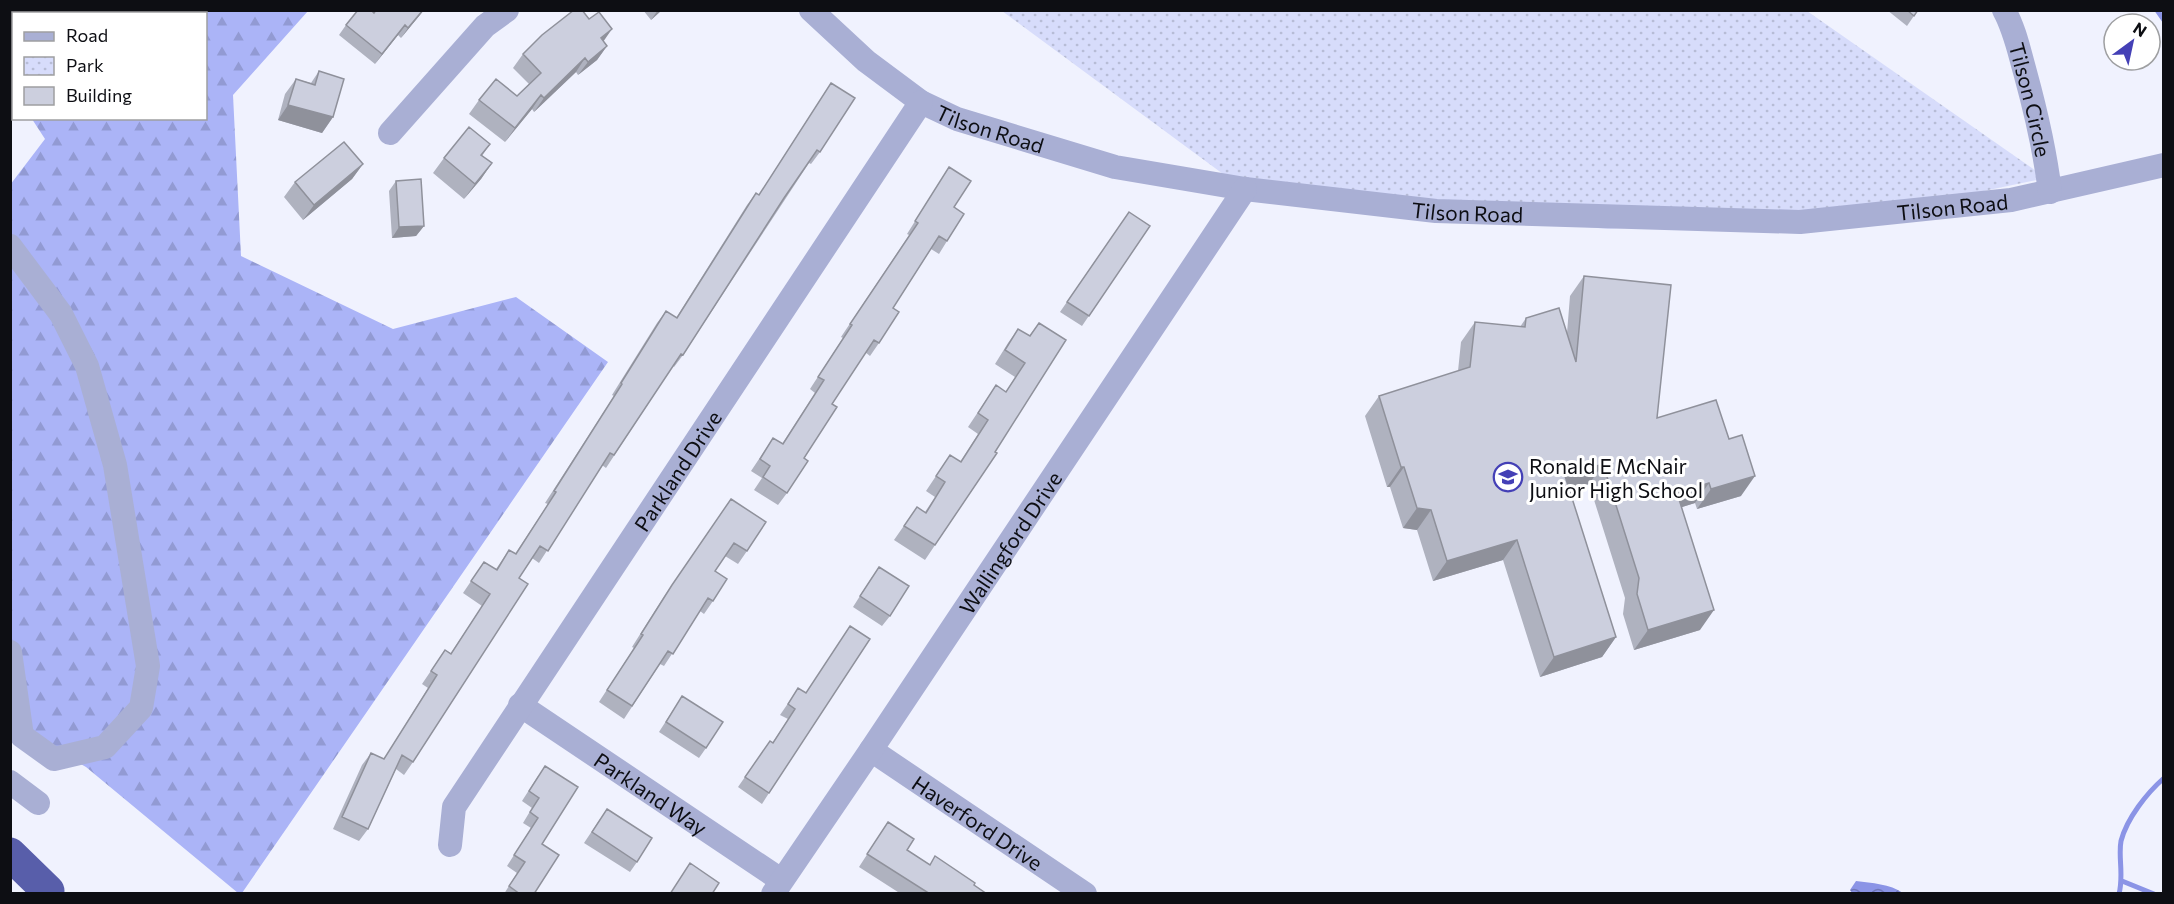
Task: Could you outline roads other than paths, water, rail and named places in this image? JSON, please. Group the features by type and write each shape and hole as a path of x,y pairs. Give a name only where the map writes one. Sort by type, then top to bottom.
{"highway":[{"path":"10,854 49,892"},
{"path":"10,866 49,892"}],"street":[{"path":"390,132 485,26 507,10"},
{"name":"Tilson Road","path":"811,10 866,61 921,102 957,119 1115,167 1245,189 1436,211 1800,222 2011,200 2163,165"},
{"name":"Tilson Circle","path":"2004,10 2012,24 2030,91 2046,159 2050,192"},
{"name":"Parkland Drive","path":"450,845 454,807 921,102"},
{"name":"Wallingford Drive","path":"777,887 1245,189"},
{"path":"10,246 61,315 87,366 115,465 148,666 141,708 105,747 54,759 22,736 15,719 10,652"},
{"name":"Parkland Way","path":"520,705 777,887"},
{"name":"Haverford Drive","path":"871,750 1085,894"},
{"path":"10,782 38,803"}],"water":[{"path":"1856,881 1887,886 1903,893 1852,893 1850,890"}],"waterway":[{"path":"2157,10 2164,20"},
{"path":"2119,894 2120,847 2124,832 2138,806 2164,778"},
{"path":"2122,881 2154,894"}],"place":[{"name":"Ronald E McNair Junior High School","path":"1508,477"}]}
